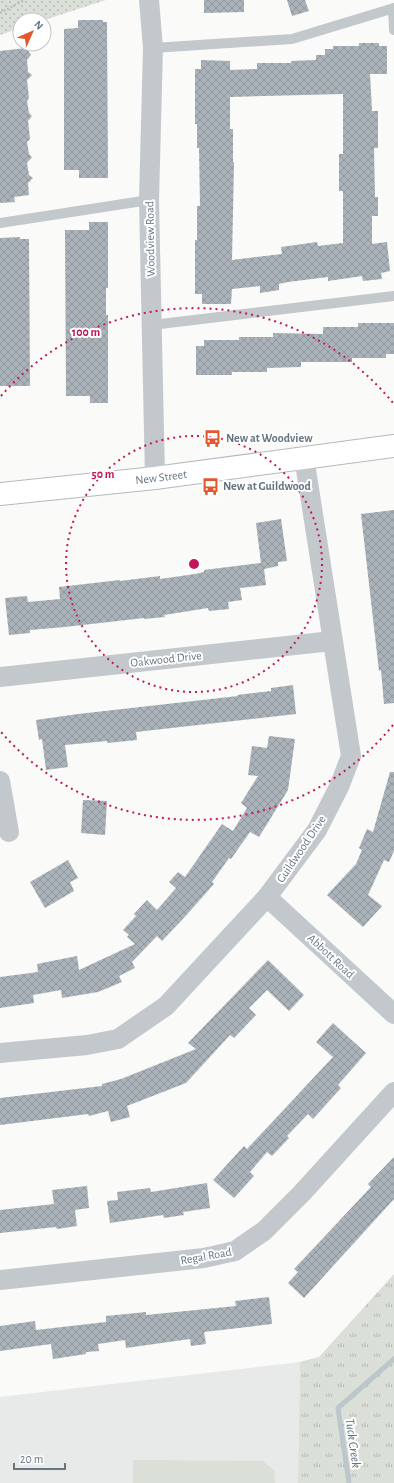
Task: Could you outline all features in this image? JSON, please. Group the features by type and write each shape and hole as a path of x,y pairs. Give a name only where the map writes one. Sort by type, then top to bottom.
{"main road":[{"name":"New Street","path":"0,494 155,478 394,446"}],"street":[{"name":"Woodview Road","path":"149,0 154,48 149,200 155,478"},
{"name":"Guildwood Drive","path":"0,1053 87,1045 118,1039 166,1006 267,898 317,830 339,787 351,756 304,457"},
{"name":"Oakwood Drive","path":"0,677 332,641"},
{"path":"0,781 10,832"},
{"name":"Abbott Road","path":"267,898 394,1014"},
{"name":"Regal Road","path":"0,1280 204,1258 235,1251 264,1231 302,1193 394,1092"}],"lane":[{"path":"154,48 292,39 393,8 394,30"},
{"path":"0,223 149,200"},
{"path":"152,325 394,296"}],"path":[{"path":"0,13 24,0"}],"shaded area":[{"path":"300,1362 298,1483 0,1483 0,1397"}],"green space":[{"path":"0,0 106,0 52,17 52,12 12,12 12,31 0,35"},
{"path":"394,1274 394,1483 298,1483 300,1362 319,1357"},
{"path":"133,1460 263,1461 274,1470 275,1483 133,1483"}],"building":[{"path":"204,0 244,0 244,12 204,13"},
{"path":"287,0 305,0 309,11 292,16"},
{"path":"78,20 103,20 103,22 107,22 108,178 79,178 79,170 64,170 64,29 78,28"},
{"path":"359,43 379,43 379,46 387,46 387,74 370,74 372,111 378,111 378,148 374,148 375,197 378,197 378,216 372,216 372,244 387,242 390,271 381,273 382,279 363,281 362,276 328,281 328,277 279,284 279,290 260,293 260,286 232,289 231,304 202,304 202,294 195,294 195,240 197,240 197,206 200,206 199,148 197,148 197,124 195,124 195,69 201,69 201,60 230,61 230,70 257,69 257,63 291,63 291,61 316,60 316,55 325,55 325,49 333,49 333,46 359,46","holes":["343,94 343,154 339,154 339,191 343,191 343,243 318,246 317,242 281,247 282,254 232,260 234,162 233,129 230,129 230,97"]},
{"path":"12,50 12,52 29,52 31,55 27,60 28,72 32,75 27,80 29,98 27,101 29,113 32,116 28,121 30,139 27,142 29,154 32,157 27,163 29,175 33,178 28,183 29,195 14,197 15,202 0,203 0,51"},
{"path":"89,222 108,222 108,288 106,288 106,315 108,315 108,403 90,403 90,396 66,396 65,230 89,230"},
{"path":"20,237 20,239 29,239 30,386 0,386 0,238"},
{"path":"358,323 394,323 394,354 386,354 386,358 352,358 352,362 301,362 301,367 267,368 267,372 232,372 232,375 196,375 196,346 204,346 204,340 239,340 239,337 273,337 273,333 323,334 323,327 358,327"},
{"path":"394,510 394,703 384,704 361,514"},
{"path":"281,519 287,561 278,562 278,566 264,569 266,585 240,588 242,600 228,602 229,609 209,611 208,608 164,615 165,617 30,630 30,633 9,635 5,598 27,596 28,602 60,599 59,587 160,576 160,579 195,574 204,572 204,570 261,563 256,523"},
{"path":"293,685 296,714 136,732 137,740 65,745 68,767 46,770 42,739 39,740 36,720 238,696 237,695 271,691 271,688"},
{"path":"269,736 295,739 288,790 259,837 250,832 231,859 229,858 212,882 214,884 162,941 157,936 132,962 135,968 119,976 122,982 98,992 62,998 61,990 33,995 34,1003 0,1008 0,977 38,972 37,964 77,956 79,970 135,944 127,937 129,935 123,930 136,916 134,914 147,900 157,910 176,888 169,882 178,872 185,877 222,824 233,831 247,808 241,803 258,776 248,775 252,746 267,748"},
{"path":"390,772 394,772 394,851 389,862 384,860 368,895 382,906 363,927 327,895 356,864 362,850 359,848 367,829 373,832"},
{"path":"83,800 107,801 105,835 81,833"},
{"path":"68,860 78,878 70,882 74,891 45,908 30,882"},
{"path":"268,960 304,995 289,1011 267,990 249,1008 256,1015 234,1038 230,1035 186,1083 127,1106 130,1117 111,1122 108,1111 89,1116 88,1114 0,1125 0,1098 102,1086 102,1084 121,1079 196,1049 188,1043"},
{"path":"333,1023 366,1053 338,1085 341,1088 313,1119 308,1114 287,1136 289,1138 272,1156 267,1152 250,1172 254,1176 234,1198 213,1180 244,1146 247,1149 333,1057 316,1042"},
{"path":"394,1157 394,1199 304,1298 288,1283 298,1272 294,1269 371,1187 368,1184"},
{"path":"207,1183 210,1208 183,1212 184,1215 164,1218 163,1215 110,1223 107,1201 118,1200 117,1192 150,1188 151,1192"},
{"path":"87,1186 89,1208 75,1210 77,1226 0,1233 0,1210 54,1204 52,1190"},
{"path":"269,1297 272,1324 204,1332 206,1344 191,1346 190,1339 126,1348 125,1340 98,1344 99,1351 86,1352 86,1354 53,1359 51,1344 0,1351 0,1326 35,1321 36,1330 106,1322 106,1316 146,1312 146,1315 236,1306 235,1301"}],"waterway":[{"name":"Tuck Creek","path":"349,1483 338,1408 394,1359"}],"place":[{"name":"New at Woodview","path":"213,438"},
{"name":"New at Guildwood","path":"210,486"}]}
